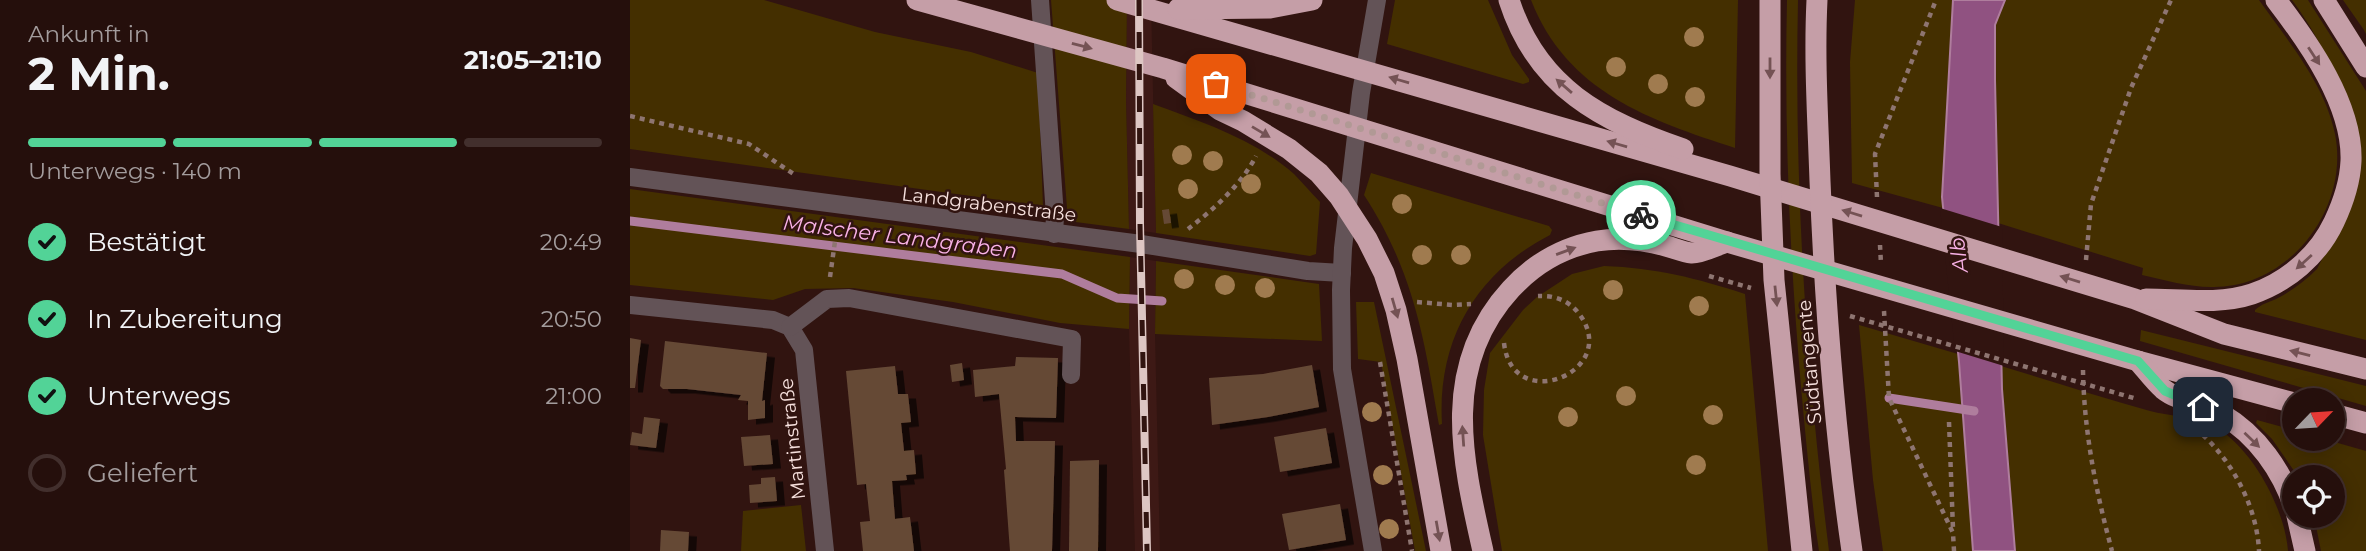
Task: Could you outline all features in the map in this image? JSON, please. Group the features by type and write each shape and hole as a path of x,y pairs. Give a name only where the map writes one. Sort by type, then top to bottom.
{"highway":[{"path":"917,0 1163,68 1727,242 2282,400"},
{"path":"1117,0 1730,176 2135,299 2224,334 2366,369"},
{"path":"1160,12 1270,8 1312,0"},
{"path":"1509,0 1531,49 1543,66 1568,90 1596,112 1643,135 1694,153 1730,176"},
{"name":"Südtangente","path":"1770,0 1770,174 1774,280 1799,546"},
{"path":"2135,299 2225,299 2250,294 2274,285 2306,262 2327,237 2343,203 2348,182 2350,136 2342,109 2323,70 2276,0"},
{"path":"2324,0 2366,67"},
{"name":"Südtangente","path":"1819,3 1823,259 1833,392 1852,551"},
{"path":"1163,68 1220,110 1289,149 1319,173 1339,196 1367,239 1384,273 1399,322 1441,551"},
{"path":"1483,551 1468,479 1461,408 1465,371 1477,336 1499,302 1526,272 1559,252 1598,241 1628,239 1693,253 1727,242"},
{"path":"2138,361 2165,391 2223,415 2266,454 2282,479"},
{"path":"2345,417 2366,423"},
{"path":"2300,528 2305,551"}],"street":[{"path":"1040,0 1054,234"},
{"path":"1373,551 1342,369 1342,274 1361,93 1377,0"},
{"name":"Landgrabenstraße","path":"630,177 1342,274"},
{"path":"630,305 773,320 790,327 827,299 849,298 1072,339 1071,375"},
{"name":"Martinstraße","path":"790,327 804,350 825,551"}],"path":[{"path":"630,116 749,144 800,179"},
{"path":"1162,248 1214,207 1234,186 1257,152"},
{"path":"830,278 837,224"},
{"path":"1529,298 1553,296 1576,308 1588,329 1588,341"},
{"path":"1949,422 1953,533"},
{"path":"2195,428 2210,442 2240,485 2250,505 2259,551"}],"shaded area":[{"path":"630,0 764,0 875,32 971,52 1038,73 1043,206 630,149"},
{"path":"1051,0 1127,0 1129,229 1068,221"},
{"path":"1127,0 1151,0 1156,233 1129,229"},
{"path":"1395,0 1488,0 1512,55 1529,82 1523,84 1387,44"},
{"path":"1531,0 1738,0 1735,148 1642,113 1589,80 1566,58 1547,32"},
{"path":"1787,0 1798,0 1798,138 1803,276 1829,551 1819,551 1815,524 1796,328 1787,131"},
{"path":"1855,0 1953,0 1943,208 1852,183 1850,62"},
{"path":"2005,0 2259,0 2314,80 2335,134 2337,162 2333,189 2323,215 2308,239 2288,259 2265,274 2239,284 2202,287 2142,275 2143,268 1998,223 1995,25"},
{"path":"2292,0 2308,0 2366,91 2366,340 2255,312 2260,306 2294,288 2317,269 2333,235 2343,200 2347,132 2341,99 2330,65"},
{"path":"2343,0 2366,0 2366,34 2364,30"},
{"path":"1153,104 1245,141 1294,174 1320,202 1316,254 1310,256 1156,233"},
{"path":"1371,173 1549,226 1552,230 1550,235 1501,269 1482,289 1466,312 1454,337 1446,364 1442,424 1439,425 1415,306 1395,251 1364,195"},
{"path":"630,189 1130,257 1129,329 1060,323 953,302 853,288 805,289 773,300 630,285"},
{"path":"1130,257 1156,261 1160,551 1135,551 1129,329"},
{"path":"1156,261 1319,284 1322,341 1155,334"},
{"path":"1604,266 1676,275 1745,294 1768,551 1502,551 1483,435 1484,390 1490,353 1523,310 1537,297 1572,274"},
{"path":"1356,302 1374,302 1426,551 1415,551 1381,362 1358,359"},
{"path":"1859,325 1958,354 1973,551 1883,551 1873,480"},
{"path":"2141,330 2366,386 2366,406 2345,400 2345,388 2303,388 2140,341"},
{"path":"2001,366 2150,411 2208,423 2223,432 2238,445 2263,478 2280,516 2288,551 2015,551"},
{"path":"2257,420 2282,427 2282,452 2345,452 2345,445 2366,451 2366,551 2321,551 2316,528 2345,528 2345,465 2290,465 2272,439 2256,423"},
{"path":"801,505 806,551 741,551 743,511"}],"water":[{"name":"Alb","path":"1953,0 2005,0 1995,25 1995,80 2002,389 2015,551 1973,551 1959,362 1942,197"}],"pier":[{"path":"1940,208 2002,227 2004,366 1955,351"}],"building":[{"path":"1169,209 1171,223 1164,224 1162,210"},
{"path":"630,338 641,340 635,388 630,388"},
{"path":"665,341 767,353 762,401 765,400 765,418 748,420 748,401 738,400 741,395 663,389 660,386"},
{"path":"1016,357 1058,358 1056,418 1015,417 1016,441 1055,441 1052,551 1010,551 999,394 975,397 973,370 1015,366"},
{"path":"962,363 964,380 952,382 950,365"},
{"path":"1312,365 1319,407 1212,425 1209,378 1263,374"},
{"path":"895,366 898,394 908,394 911,422 901,423 904,451 914,450 916,474 906,475 907,480 892,481 895,519 910,517 914,551 863,551 860,522 870,521 866,484 857,485 846,371"},
{"path":"644,417 660,419 656,448 630,445 632,432 642,434"},
{"path":"1326,428 1332,463 1280,472 1274,437"},
{"path":"770,435 773,464 744,466 741,437"},
{"path":"1099,460 1098,551 1069,551 1070,461"},
{"path":"775,477 777,501 750,503 749,485 761,484 761,478"},
{"path":"1340,504 1346,540 1289,550 1282,514"},
{"path":"661,530 689,532 688,551 660,551"}],"waterway":[{"name":"Malscher Landgraben","path":"630,221 1062,274 1117,298 1162,301"},
{"name":"Malscher Landgraben","path":"1889,398 1974,411"}],"railway":[{"path":"1139,0 1140,224 1147,551"}],"way so far":[{"path":"1216,84 1641,215"}],"route":[{"path":"1641,215 2138,361 2165,391 2203,407"}]}
